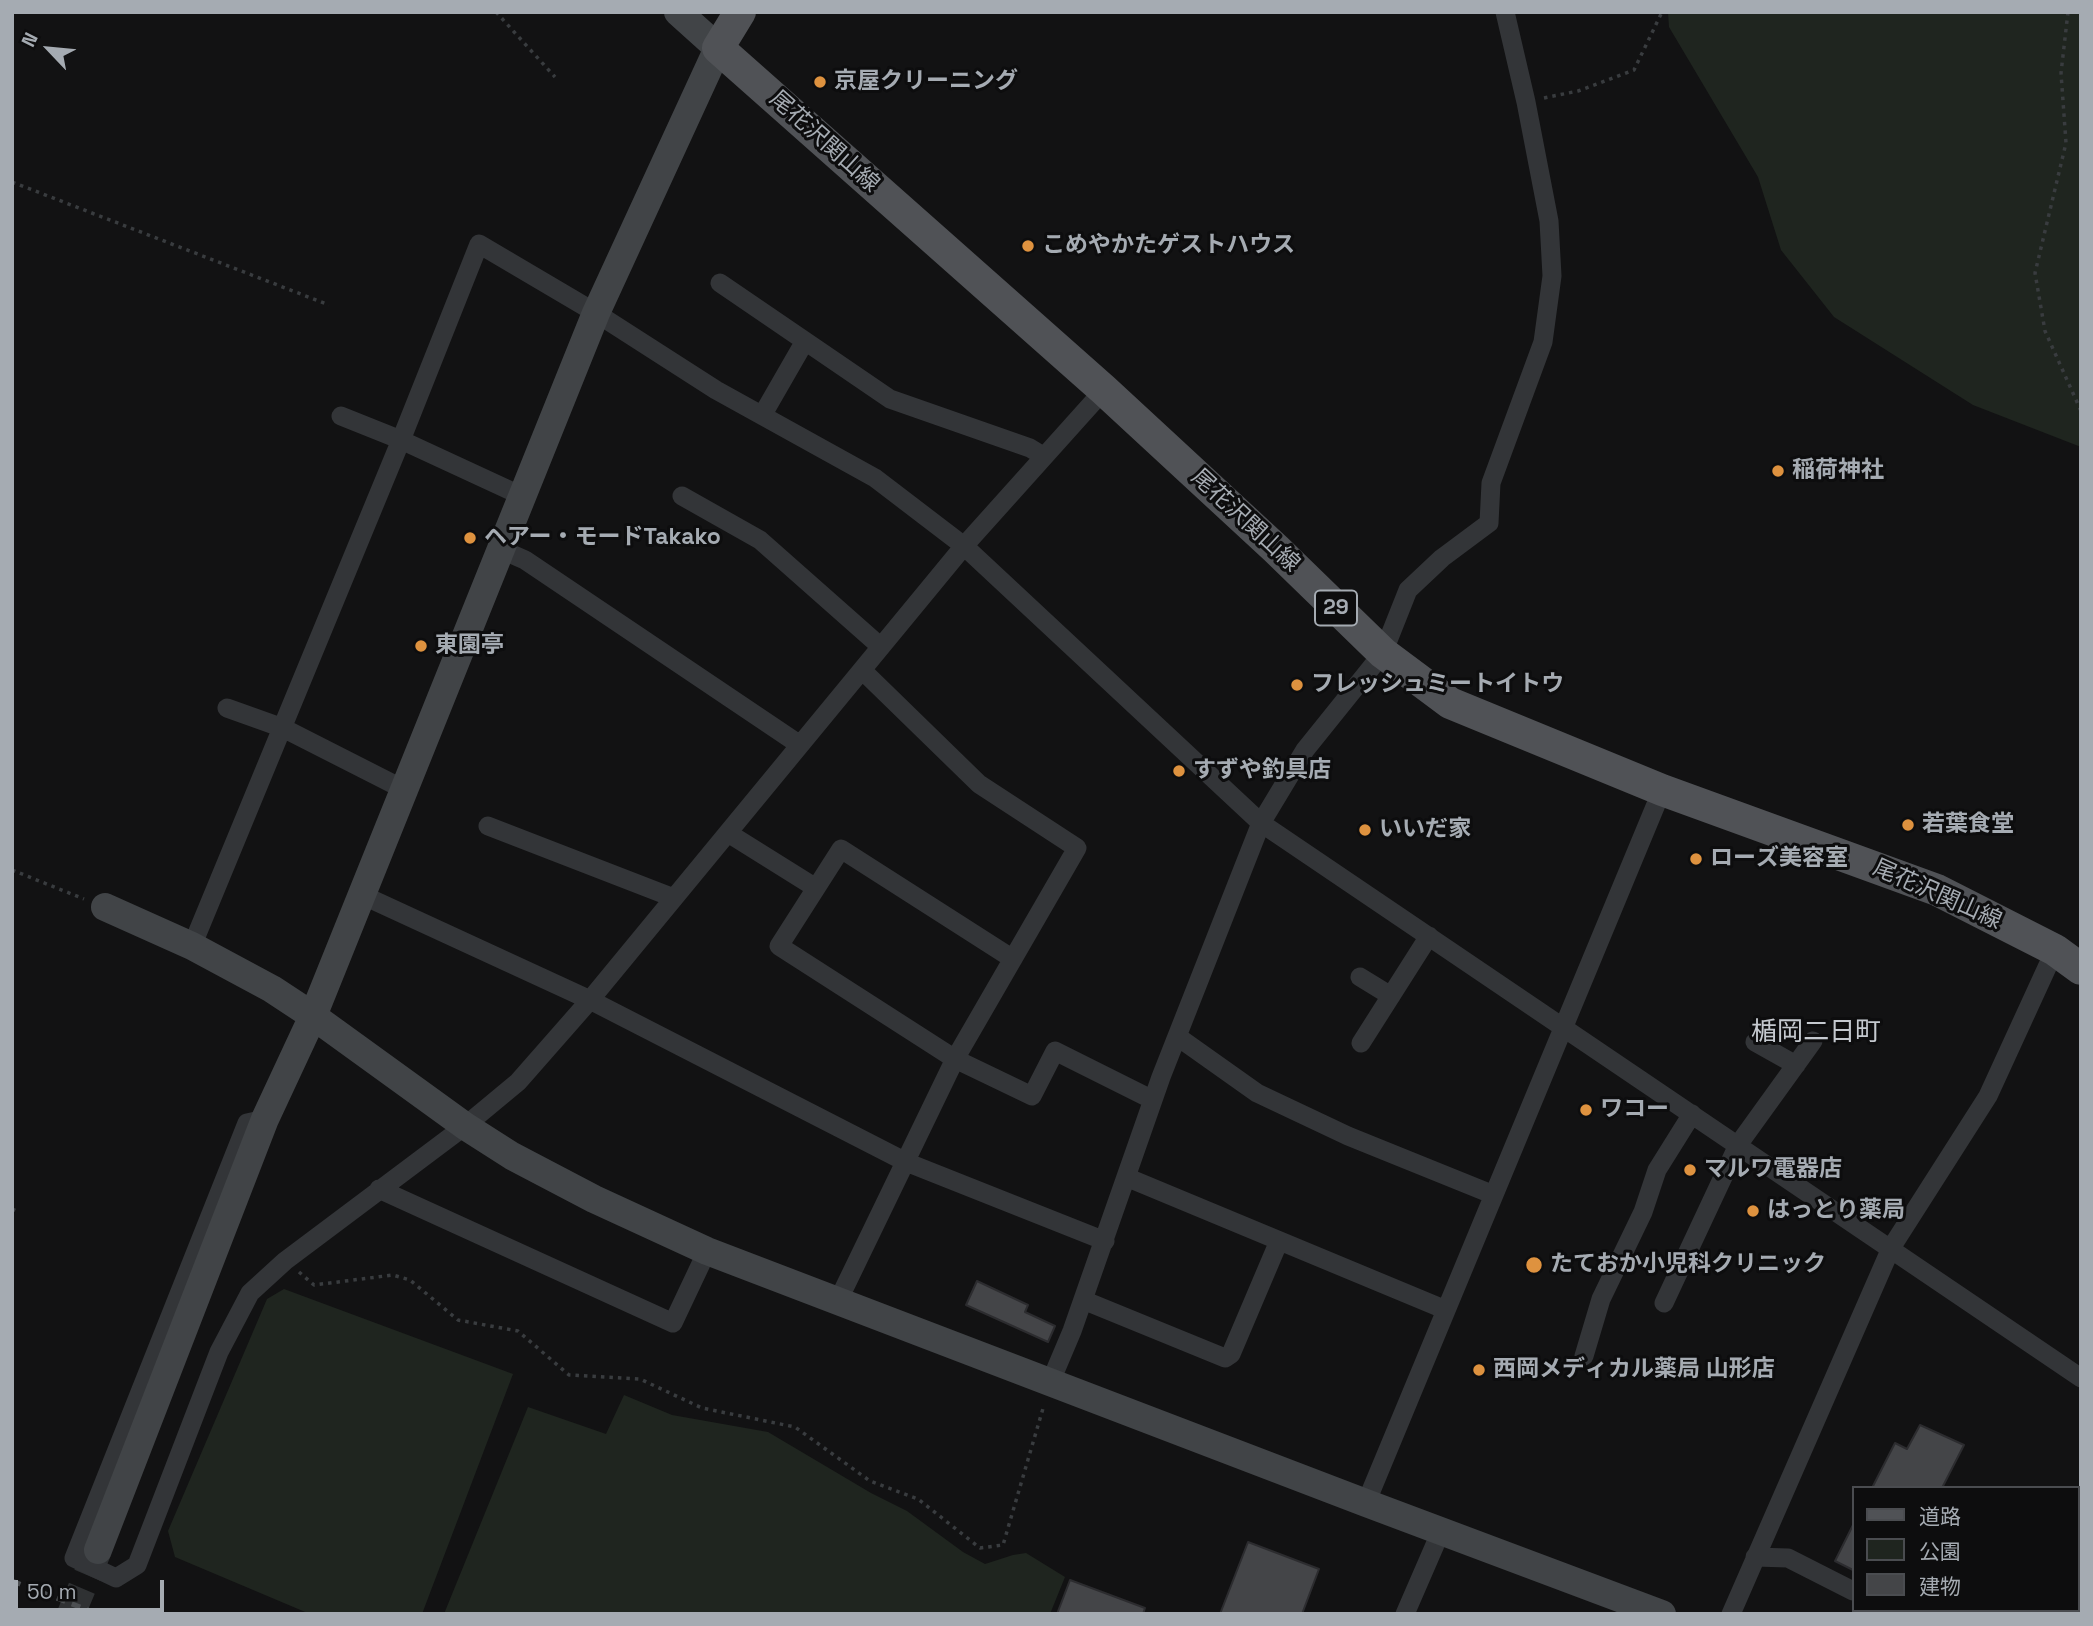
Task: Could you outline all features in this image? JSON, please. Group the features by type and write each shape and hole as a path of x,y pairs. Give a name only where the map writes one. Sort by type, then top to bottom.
{"main road":[{"path":"718,48 740,12"},
{"name":"尾花沢関山線","path":"718,48 1104,390 1276,549 1383,653 1450,702 1662,790 1937,890 2055,950 2081,969"}],"street":[{"path":"99,1550 265,1119 313,1016 596,313 718,48 678,12"},
{"path":"1050,1383 1105,1241 1153,1100 1261,823 1305,750 1383,653 1408,590 1442,558 1489,523 1491,483 1543,342 1552,276 1549,221 1526,102 1504,12"},
{"path":"192,946 479,244 596,313 716,390 875,478 964,546 1261,823 2081,1378"},
{"path":"720,283 890,399 1030,448 1043,456"},
{"path":"763,414 806,341"},
{"path":"265,1119 247,1123 74,1558 116,1578 137,1564 219,1352 250,1293 285,1261 465,1126 518,1082 590,1000 964,546 1104,390"},
{"path":"341,416 401,440 522,496"},
{"path":"682,496 760,540 881,647"},
{"path":"500,548 525,560 800,745"},
{"path":"838,1303 956,1059 1077,848 979,784 862,670"},
{"path":"227,708 283,728 403,789"},
{"path":"1366,1503 1662,790"},
{"path":"488,826 674,898"},
{"path":"728,832 816,888"},
{"path":"1013,959 841,849 779,946 956,1059 1032,1097 1055,1051 1153,1100"},
{"path":"360,894 590,1000 906,1162 1105,1241"},
{"path":"105,907 192,946 272,989 465,1126 512,1156 594,1199 707,1251 1662,1614"},
{"path":"1361,1043 1429,936"},
{"path":"1731,1614 1891,1248 1988,1096 2055,950"},
{"path":"1360,977 1391,996"},
{"path":"1178,1037 1257,1093 1348,1136 1494,1195"},
{"path":"1664,1303 1738,1145 1813,1041"},
{"path":"1755,1042 1796,1065"},
{"path":"1584,1356 1601,1299 1643,1212 1657,1170 1692,1114"},
{"path":"1126,1177 1446,1310"},
{"path":"379,1189 673,1322 707,1251"},
{"path":"1083,1300 1225,1358 1231,1354 1279,1241"},
{"path":"1405,1614 1441,1531"},
{"path":"1755,1557 1788,1558 1852,1590"}],"path":[{"path":"496,12 555,77"},
{"path":"1526,102 1578,91 1634,70 1662,12"},
{"path":"2068,12 2060,73 2066,143 2035,273 2045,331 2081,411"},
{"path":"12,182 330,305"},
{"path":"12,870 105,907"},
{"path":"12,1209 19,1212"},
{"path":"285,1261 314,1285 393,1275 410,1280 458,1320 518,1331 569,1375 640,1379 702,1408 795,1427 870,1481 918,1499 980,1548 1003,1545 1050,1383"}],"green space":[{"path":"1668,12 2081,12 2081,447 1973,405 1834,317 1781,250 1758,177 1669,27"},
{"path":"284,1289 513,1374 422,1614 310,1614 175,1557 168,1531 267,1299"},
{"path":"624,1395 672,1415 768,1432 871,1493 907,1511 963,1552 985,1564 1026,1553 1065,1577 1050,1614 444,1614 528,1407 606,1434"}],"building":[{"path":"977,1281 1028,1305 1025,1312 1055,1326 1048,1342 966,1305"},
{"path":"1920,1425 1964,1445 1943,1486 1873,1486 1895,1443 1907,1449"},
{"path":"1852,1527 1852,1570 1835,1561"},
{"path":"1248,1542 1319,1569 1302,1614 1220,1614"},
{"path":"1070,1580 1145,1608 1143,1614 1057,1614"}],"tunnel":[{"path":"71,1614 98,1550"}],"railway":[{"path":"12,1581 98,1614"}],"place":[{"name":"京屋クリーニング","path":"820,82"},
{"name":"こめやかたゲストハウス","path":"1028,246"},
{"name":"稲荷神社","path":"1778,471"},
{"name":"ヘアー・モードTakako","path":"470,538"},
{"name":"東園亭","path":"421,646"},
{"name":"フレッシュミートイトウ","path":"1297,685"},
{"name":"すずや釣具店","path":"1179,771"},
{"name":"若葉食堂","path":"1908,825"},
{"name":"いいだ家","path":"1365,830"},
{"name":"ローズ美容室","path":"1696,859"},
{"name":"ワコー","path":"1586,1110"},
{"name":"マルワ電器店","path":"1690,1170"},
{"name":"はっとり薬局","path":"1753,1211"},
{"name":"たておか小児科クリニック","path":"1534,1265"},
{"name":"西岡メディカル薬局 山形店","path":"1479,1370"}],"district":[{"name":"楯岡二日町","path":"1816,1033"}]}
